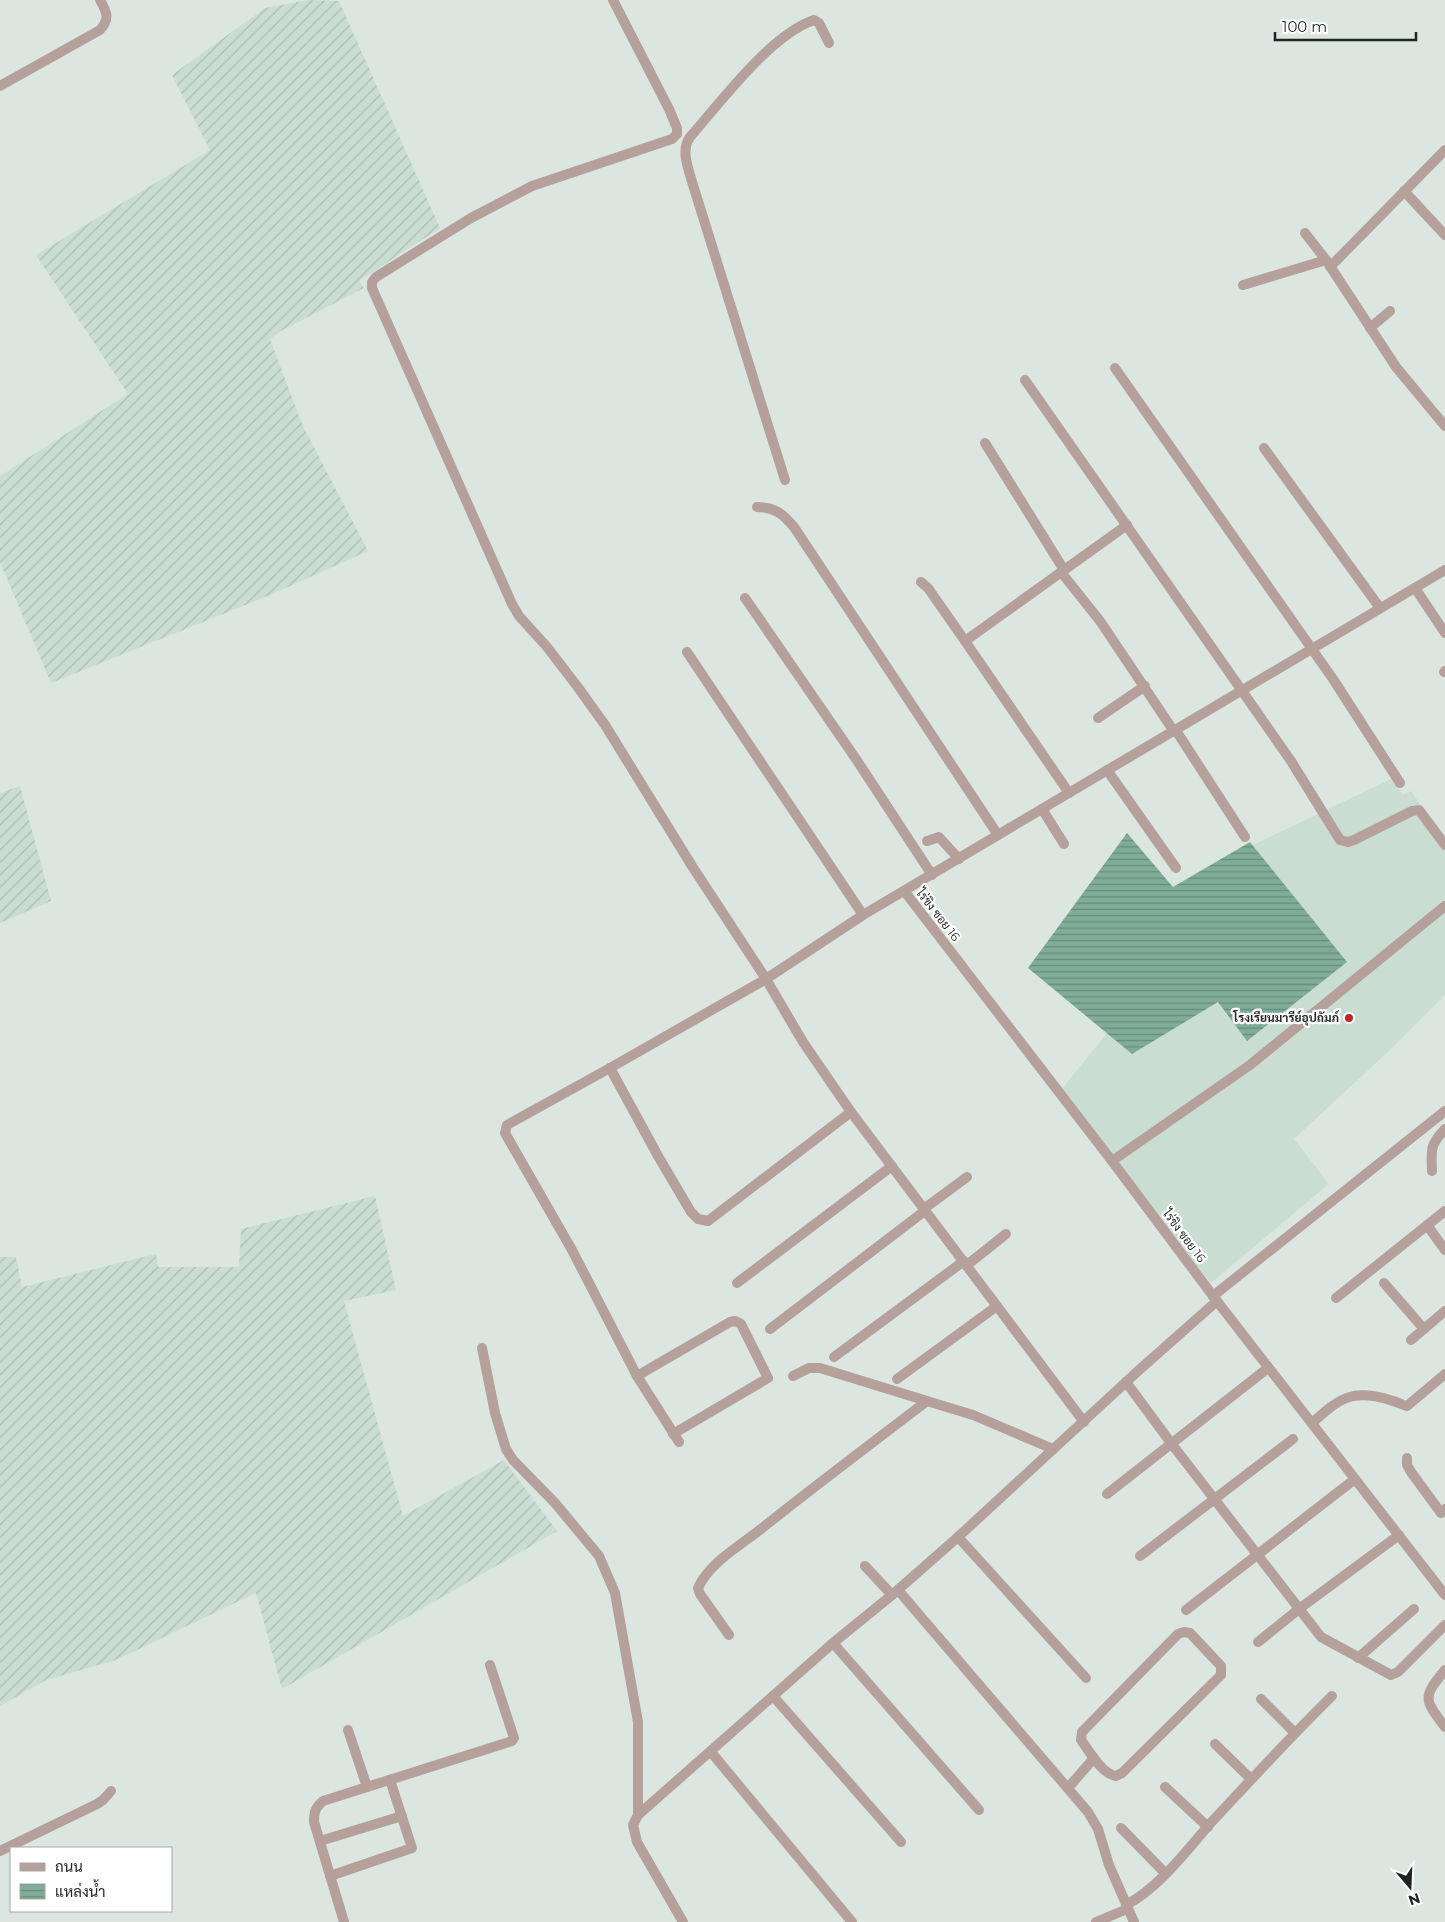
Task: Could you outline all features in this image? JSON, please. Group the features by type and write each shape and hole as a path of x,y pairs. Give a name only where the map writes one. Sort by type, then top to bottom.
{"street":[{"path":"0,86 100,30 106,24 107,18 107,12 100,0"},
{"path":"613,0 669,110 677,128 677,134"},
{"path":"785,480 693,185 685,149 687,142 761,56 785,36 804,23 814,20 819,23 829,43"},
{"path":"677,134 687,142"},
{"path":"677,134 672,138 532,186 471,218 376,277 372,282 372,288 519,616 571,678 605,725 692,866 766,979 803,1042 851,1112 1084,1422"},
{"path":"1243,285 1328,264 1445,150"},
{"path":"1404,191 1445,235"},
{"path":"1305,232 1396,367 1445,426"},
{"path":"1370,328 1390,311"},
{"path":"1115,368 1311,651 1333,679 1400,783"},
{"path":"1025,380 1291,761 1340,840 1348,842 1354,840 1412,811 1419,810 1445,845"},
{"path":"985,443 1063,571 1145,686 1245,837"},
{"path":"1264,448 1380,608"},
{"path":"757,507 775,509 785,516 794,527 998,835"},
{"path":"965,641 1128,525"},
{"path":"637,1376 730,1322 735,1321 741,1324 768,1378 676,1438 637,1376 572,1250 505,1133 507,1125 766,979 863,915 905,892 1174,729 1311,651 1445,570"},
{"path":"921,582 928,588 1069,792"},
{"path":"1414,588 1445,633"},
{"path":"745,598 842,738 932,875"},
{"path":"688,652 863,915"},
{"path":"1098,718 1145,686"},
{"path":"1107,770 1176,868"},
{"path":"1042,809 1064,844"},
{"path":"927,841 939,837 959,859"},
{"name":"ไร่ขิง ซอย 16","path":"905,892 1268,1368 1445,1595"},
{"path":"1112,1162 1250,1065 1445,906"},
{"path":"610,1068 691,1212 702,1221 708,1222 851,1112"},
{"path":"638,1815 958,1537 1215,1299 1445,1111"},
{"path":"1432,1171 1431,1149 1445,1129"},
{"path":"737,1284 892,1166"},
{"path":"770,1329 967,1177"},
{"path":"1336,1298 1445,1210"},
{"path":"1427,1225 1445,1250"},
{"path":"834,1357 1006,1234"},
{"path":"1384,1283 1424,1328"},
{"path":"898,1379 997,1306"},
{"path":"1411,1340 1445,1310"},
{"path":"482,1348 495,1413 510,1455 599,1556 615,1593 638,1722 638,1815 634,1825 637,1842 683,1922"},
{"path":"792,1376 809,1368 820,1368 972,1415 1053,1449"},
{"path":"1107,1494 1268,1368"},
{"path":"1312,1423 1329,1408 1354,1395 1373,1396 1407,1406 1445,1374"},
{"path":"1126,1382 1321,1637 1392,1675 1398,1672 1445,1625"},
{"path":"729,1635 700,1594 698,1588 716,1565 817,1484 928,1401"},
{"path":"1140,1556 1293,1439"},
{"path":"1407,1458 1407,1465 1411,1472 1441,1513 1445,1509"},
{"path":"1186,1610 1355,1479"},
{"path":"1258,1642 1398,1534"},
{"path":"958,1537 1086,1678"},
{"path":"865,1566 895,1593 1088,1812 1098,1829 1109,1865 1134,1922"},
{"path":"1358,1658 1414,1608"},
{"path":"1190,1633 1221,1666 1221,1675 1122,1773 1116,1776 1110,1775 1094,1758 1081,1740 1082,1732 1178,1634 1190,1633"},
{"path":"834,1643 979,1810"},
{"path":"344,1922 314,1822 314,1812 317,1806 323,1801 512,1741 514,1738 490,1665"},
{"path":"1445,1670 1428,1694 1428,1701 1445,1727"},
{"path":"773,1696 901,1842"},
{"path":"1096,1922 1127,1907 1138,1899 1208,1827 1294,1732 1332,1696"},
{"path":"1260,1699 1294,1732"},
{"path":"348,1730 367,1787"},
{"path":"1215,1744 1251,1779"},
{"path":"710,1752 852,1922"},
{"path":"1068,1788 1094,1758"},
{"path":"330,1876 412,1848 390,1780"},
{"path":"1165,1787 1208,1827"},
{"path":"0,1851 97,1804 111,1791"},
{"path":"320,1841 402,1816"},
{"path":"1121,1828 1165,1873"}],"shaded area":[{"path":"308,0 339,1 440,228 359,281 364,288 281,331 270,339 302,424 368,551 270,595 51,683 0,562 0,476 128,394 36,255 210,150 172,75 265,8"},
{"name":"โรงเรียนมารีย์อุปถัมภ์","path":"1391,779 1403,795 1411,791 1445,840 1445,995 1391,1049 1294,1139 1329,1184 1211,1283 1112,1161 1061,1090 1107,1033 1133,1053 1218,1002 1346,962 1253,845"},
{"path":"20,786 51,901 0,923 0,793"},
{"path":"375,1196 396,1290 344,1301 403,1516 504,1460 557,1531 282,1689 256,1593 116,1660 46,1680 0,1706 0,1257 16,1257 22,1287 156,1254 158,1267 239,1267 241,1229"}],"water":[{"path":"1127,833 1173,887 1250,842 1347,962 1247,1041 1218,1002 1132,1054 1028,968"}],"place":[{"name":"โรงเรียนมารีย์อุปถัมภ์","path":"1349,1018"}]}
